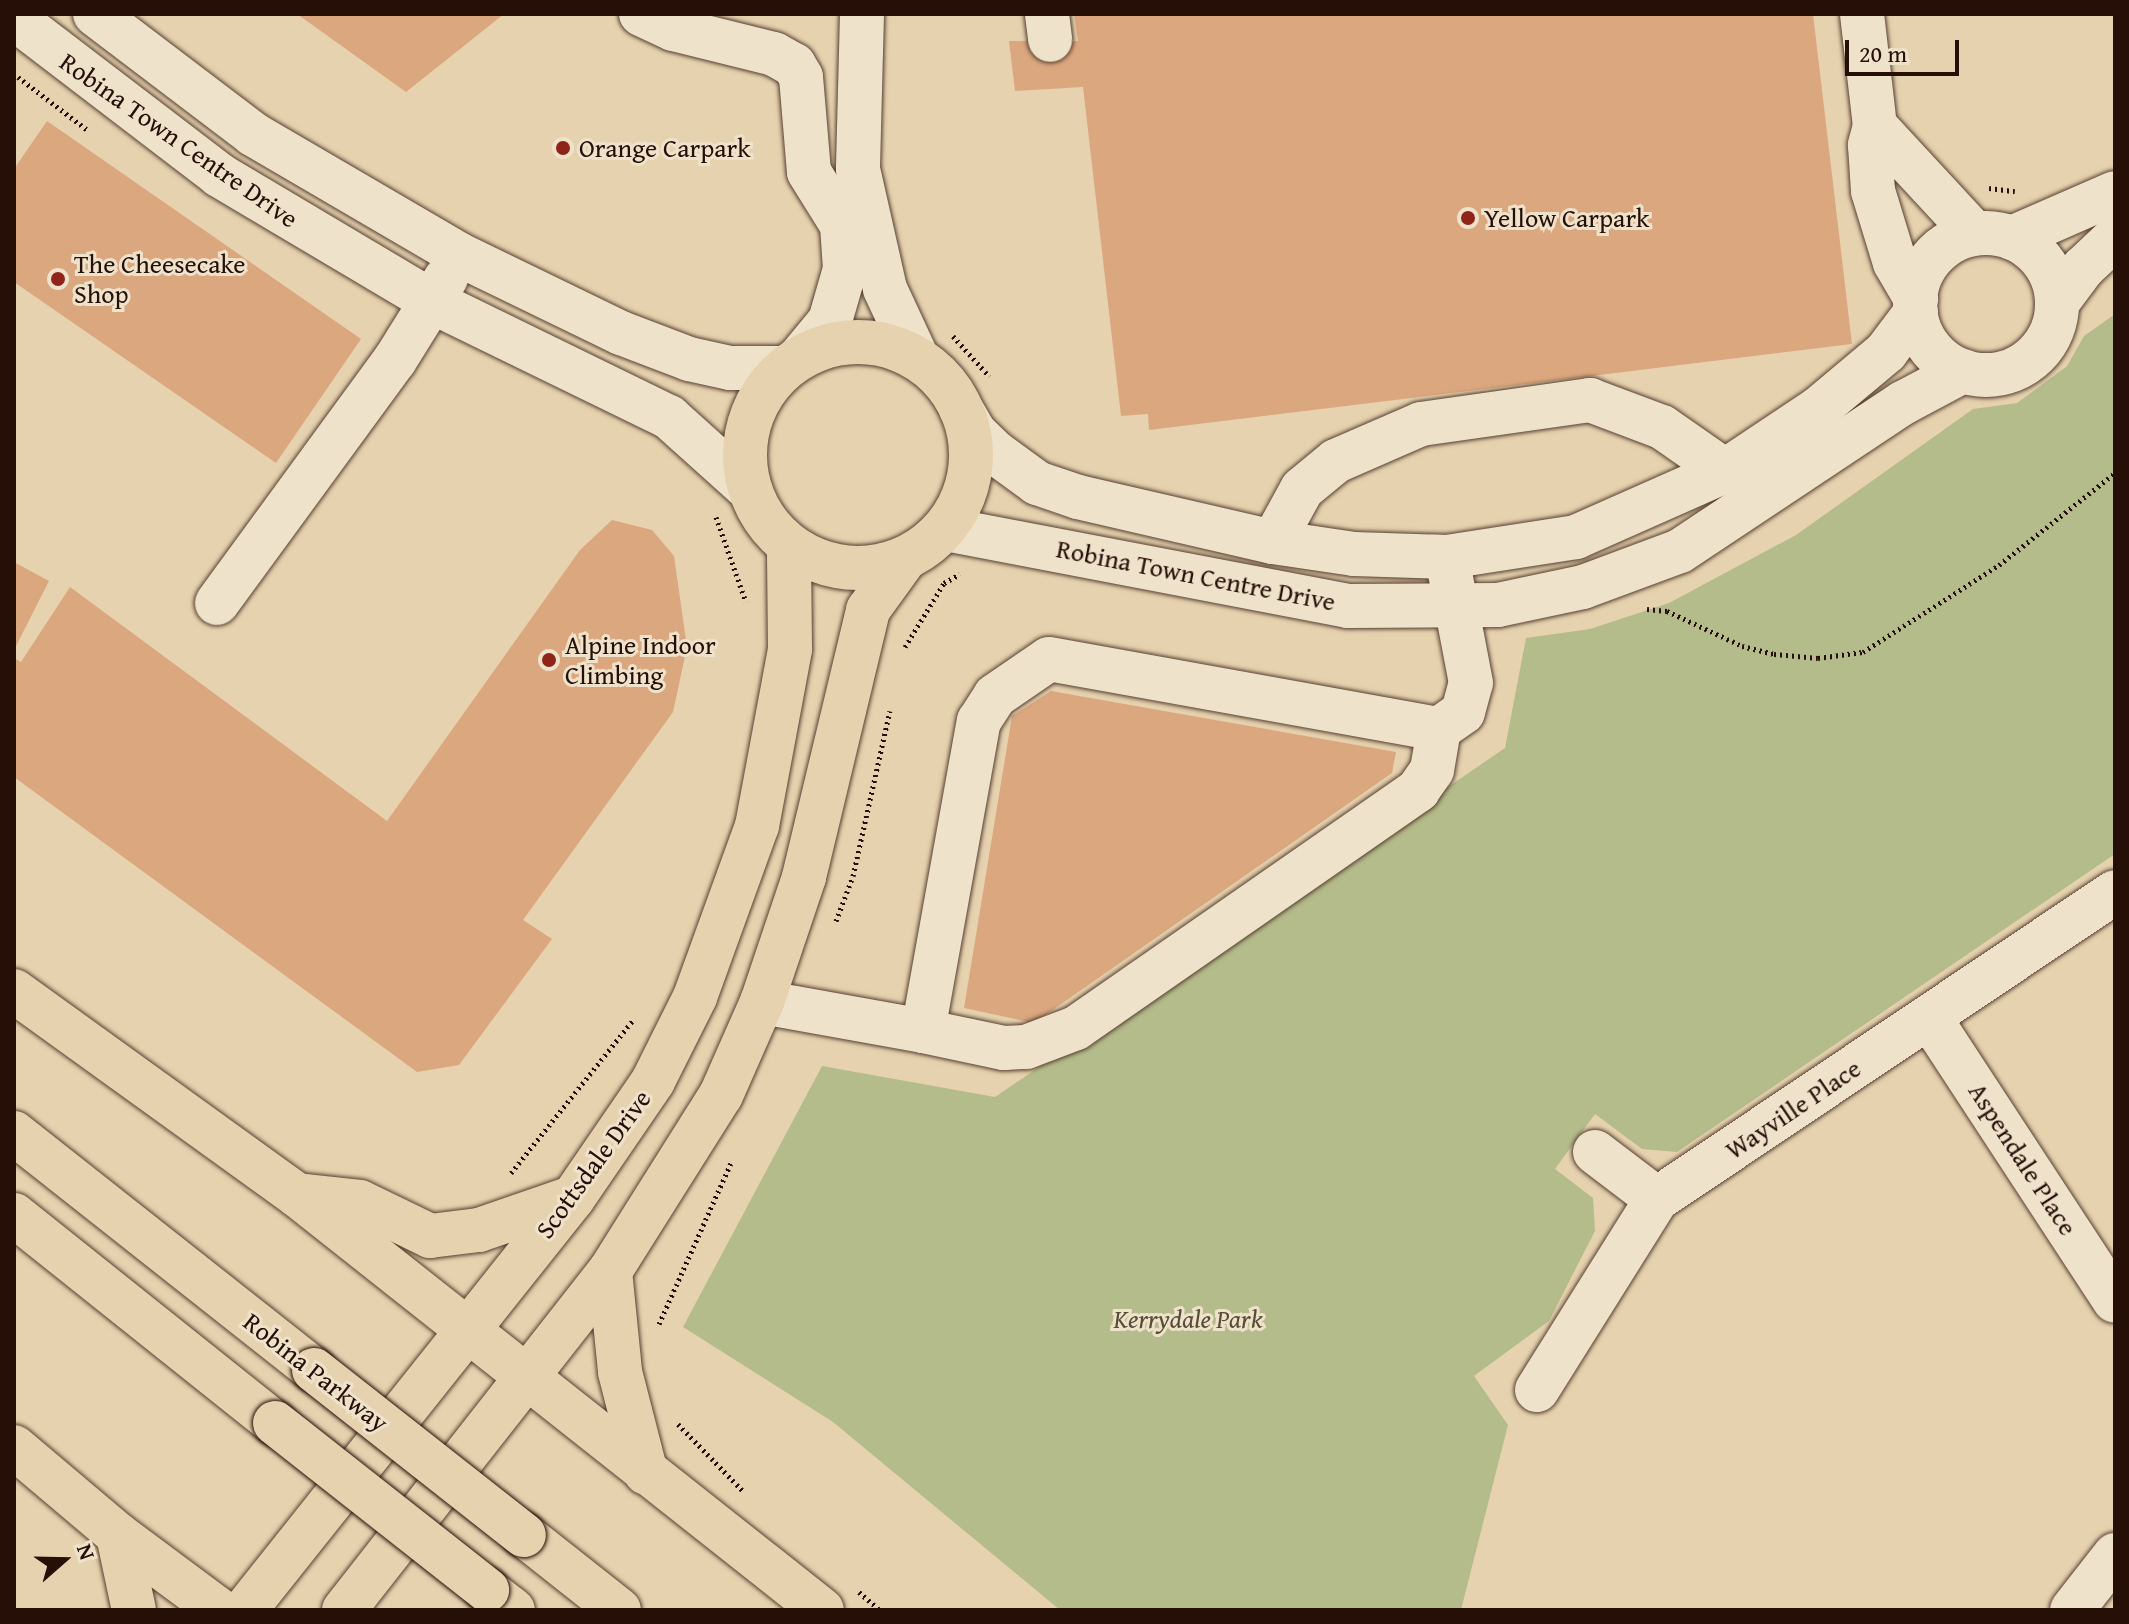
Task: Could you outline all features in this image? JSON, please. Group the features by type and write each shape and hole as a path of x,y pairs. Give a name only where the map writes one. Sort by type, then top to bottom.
{"main road":[{"path":"344,1610 610,1271 683,1162 721,1095 762,1002 832,772 856,647 868,610 904,560 945,529 970,471 970,439 976,395 943,380 930,343 889,346 859,342 829,345 793,362 762,392 748,423 744,455 732,501 764,520 789,546 844,569 875,569 904,560"},
{"name":"Scottsdale Drive","path":"245,1610 573,1198 653,1081 695,997 757,826 790,649 789,546"},
{"path":"14,991 297,1195 646,1473 834,1596"},
{"name":"Robina Parkway","path":"14,1133 619,1610"},
{"path":"297,1195 360,1202 430,1236 479,1230 573,1198"},
{"path":"14,1215 500,1600"},
{"path":"610,1271 620,1372 646,1473"},
{"path":"14,1447 118,1535 219,1610"},
{"path":"118,1535 134,1610"}],"street":[{"name":"Robina Town Centre Drive","path":"95,14 253,134 458,254 621,333 689,359 730,368 793,362"},
{"path":"641,14 718,40 774,54 794,65 801,77 809,172 842,225"},
{"path":"862,14 858,169 885,289 930,343"},
{"path":"1863,17 1875,126 1870,145 1873,191 1895,263 1916,306 1931,348 1963,371 2008,372 2028,361 2054,325 2057,303 2045,263 1993,236 1875,126"},
{"name":"Robina Town Centre Drive","path":"14,18 219,175 433,302 669,417 732,501"},
{"path":"793,362 830,321 845,269 842,225 858,169"},
{"path":"1916,306 1928,263 1941,249 1993,236 2115,193"},
{"path":"2057,303 2083,268 2115,238"},
{"path":"217,603 433,302 458,254"},
{"name":"Robina Town Centre Drive","path":"976,395 975,433 1037,483 1273,542 1354,554 1447,557 1576,537 1725,471 1829,400 1886,352 1916,306"},
{"name":"Robina Town Centre Drive","path":"945,529 1001,536 1274,595 1348,606 1457,608 1583,587 1680,551 1903,403 1963,371"},
{"path":"1273,542 1302,489 1325,470 1377,440 1421,424 1590,400 1662,427 1725,471"},
{"path":"762,1002 1004,1048 1026,1047 1076,1028 1418,790 1432,770 1439,729 1463,712 1471,683 1447,557"},
{"path":"923,1031 979,721 995,696 1049,659 1439,729"},
{"name":"Wayville Place","path":"1537,1390 1657,1199 2115,892"},
{"name":"Aspendale Place","path":"1929,1017 2115,1301"},
{"path":"1595,1152 1657,1199"},
{"path":"2072,1610 2115,1555"}],"path":[{"path":"1981,184 2023,192"},
{"path":"930,343 976,395"},
{"path":"732,501 748,608"},
{"path":"502,1180 565,1112 642,1007"},
{"path":"674,1420 745,1493"},
{"path":"834,1596 880,1610"}],"green space":[{"name":"Kerrydale Park","path":"2115,314 2115,854 1677,1152 1642,1149 1595,1114 1555,1169 1593,1198 1595,1231 1549,1321 1474,1376 1508,1425 1461,1610 1060,1610 833,1422 683,1327 822,1066 995,1097 1505,748 1526,638 1590,629 1669,603 1796,535 1973,409 2017,403 2067,366 2084,336"}],"building":[{"path":"297,14 504,14 406,92"},
{"name":"Yellow Carpark","path":"1074,14 1813,14 1852,344 1149,430 1148,414 1121,416 1083,87 1015,91 1009,41 1078,41"},
{"path":"47,121 361,339 276,463 14,282 14,169"},
{"path":"612,520 652,530 674,556 687,647 673,712 523,920 552,939 459,1065 417,1072 14,777 14,658 21,662 70,587 387,821 580,550"},
{"path":"14,562 49,581 14,650"},
{"path":"1051,691 1396,752 1392,773 1034,1023 964,1008 1012,716"}],"place":[{"name":"Orange Carpark","path":"563,148"},
{"name":"Yellow Carpark","path":"1468,218"},
{"name":"The Cheesecake Shop","path":"58,279"},
{"name":"Alpine Indoor Climbing","path":"549,660"}]}
